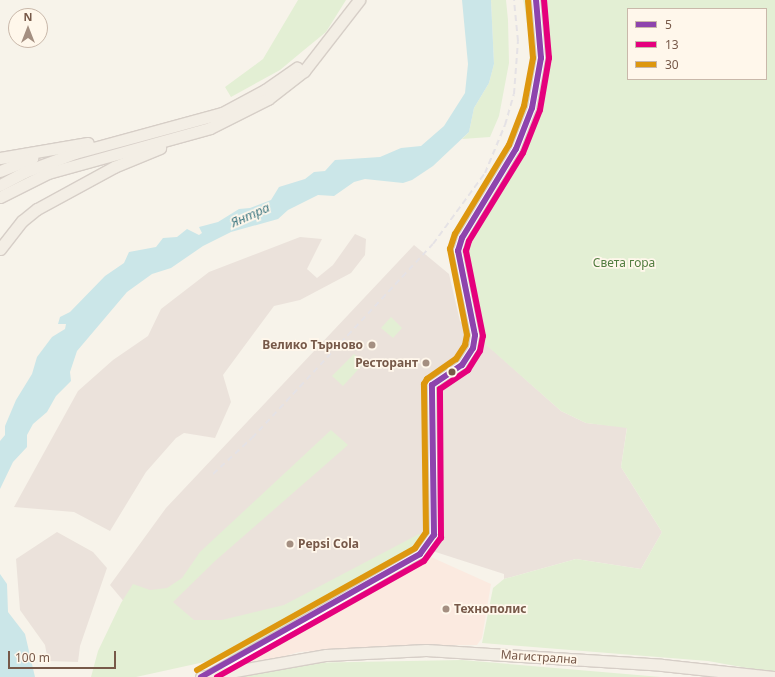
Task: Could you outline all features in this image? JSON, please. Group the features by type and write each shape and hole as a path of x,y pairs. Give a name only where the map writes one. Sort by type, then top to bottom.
{"main road":[{"path":"0,249 22,220 64,192 114,167 210,128 268,99 304,71 332,37 359,0"},
{"path":"0,185 44,164 222,113 265,90 296,69 332,37"},
{"path":"0,197 48,173 210,128"},
{"path":"0,158 140,136"},
{"path":"0,171 34,157 75,145"},
{"name":"Магистрална","path":"204,676 302,658 360,652 426,650 662,665 775,677"},
{"name":"Магистрална","path":"302,658 426,655 750,677"}],"street":[{"path":"204,676 420,554 434,535 432,385 462,365 474,348 475,335 458,251 462,238 516,150 532,108 541,58 536,0"}],"shaded area":[{"path":"355,234 366,239 365,255 351,273 300,300 274,306 223,375 231,402 215,438 184,433 176,438 146,472 110,531 74,512 14,507 78,391 113,360 148,336 161,309 209,272 300,237 322,239 307,269 317,278 333,265"},
{"path":"414,245 449,274 460,321 561,411 586,423 627,427 621,467 662,532 641,569 576,559 504,579 504,574 420,547 422,537 206,644 142,623 110,585 166,508"},
{"path":"57,532 93,552 107,568 80,646 78,662 48,661 45,645 20,610 16,559"},
{"path":"431,557 491,584 482,638 477,645 392,646 299,652 250,666 251,658 263,650"}],"green space":[{"path":"298,0 346,0 326,32 280,70 231,97 225,87 263,59"},
{"path":"491,0 506,0 508,20 509,63 499,116 490,137 462,139 469,132 474,108 489,83 494,64"},
{"path":"523,0 528,0 528,31 524,4"},
{"name":"Света гора","path":"536,0 775,0 775,673 708,661 482,643 493,588 504,579 576,559 641,569 662,532 621,467 627,428 586,423 561,411 475,335 458,251 516,149 532,108 541,58"},
{"path":"391,317 402,328 393,338 381,328"},
{"path":"354,354 364,363 343,386 332,376"},
{"path":"331,430 348,445 215,561 173,602 194,620 222,620 284,605 419,534 423,537 420,547 241,654 136,677 91,677 98,651 121,603 133,584 150,590 167,588 182,578 200,552"},
{"path":"462,660 661,677 242,677 301,663"}],"water":[{"name":"Янтра","path":"462,0 491,0 494,64 489,83 474,108 469,132 433,166 412,180 403,183 365,179 354,182 334,196 318,195 288,210 278,219 231,232 203,246 171,268 152,274 127,292 77,351 70,372 71,381 56,396 47,412 33,424 27,435 27,447 13,462 0,489 0,441 5,435 5,426 16,400 32,374 37,357 52,337 65,329 66,324 58,324 60,317 70,312 105,276 124,263 129,252 156,247 163,238 177,237 187,229 199,235 202,233 199,227 218,222 239,209 250,208 271,200 279,187 305,179 314,172 325,171 335,160 380,157 401,148 421,146 444,126 465,93 468,64"},
{"path":"0,574 7,584 8,612 25,634 35,677 0,677"}],"railway":[{"path":"213,474 252,438 433,244 485,173 505,125 514,94 518,41 514,0"}],"transit line":[{"name":"5","path":"201,677 420,554 434,535 432,385 462,365 473,348 475,335 458,251 462,238 516,149 532,108 541,58 536,0"},
{"name":"13","path":"217,677 424,561 441,538 440,389 468,370 480,351 483,336 466,251 469,241 523,153 540,110 549,58 544,0"},
{"name":"30","path":"197,670 415,548 426,532 424,384 427,379 456,359 465,345 467,335 450,249 455,234 509,145 524,106 533,58 528,1"}],"place":[{"name":"Велико Търново","path":"372,345"},
{"name":"Ресторант","path":"426,363"},
{"name":"Pepsi Cola","path":"290,544"},
{"name":"Технополис","path":"446,609"}]}
